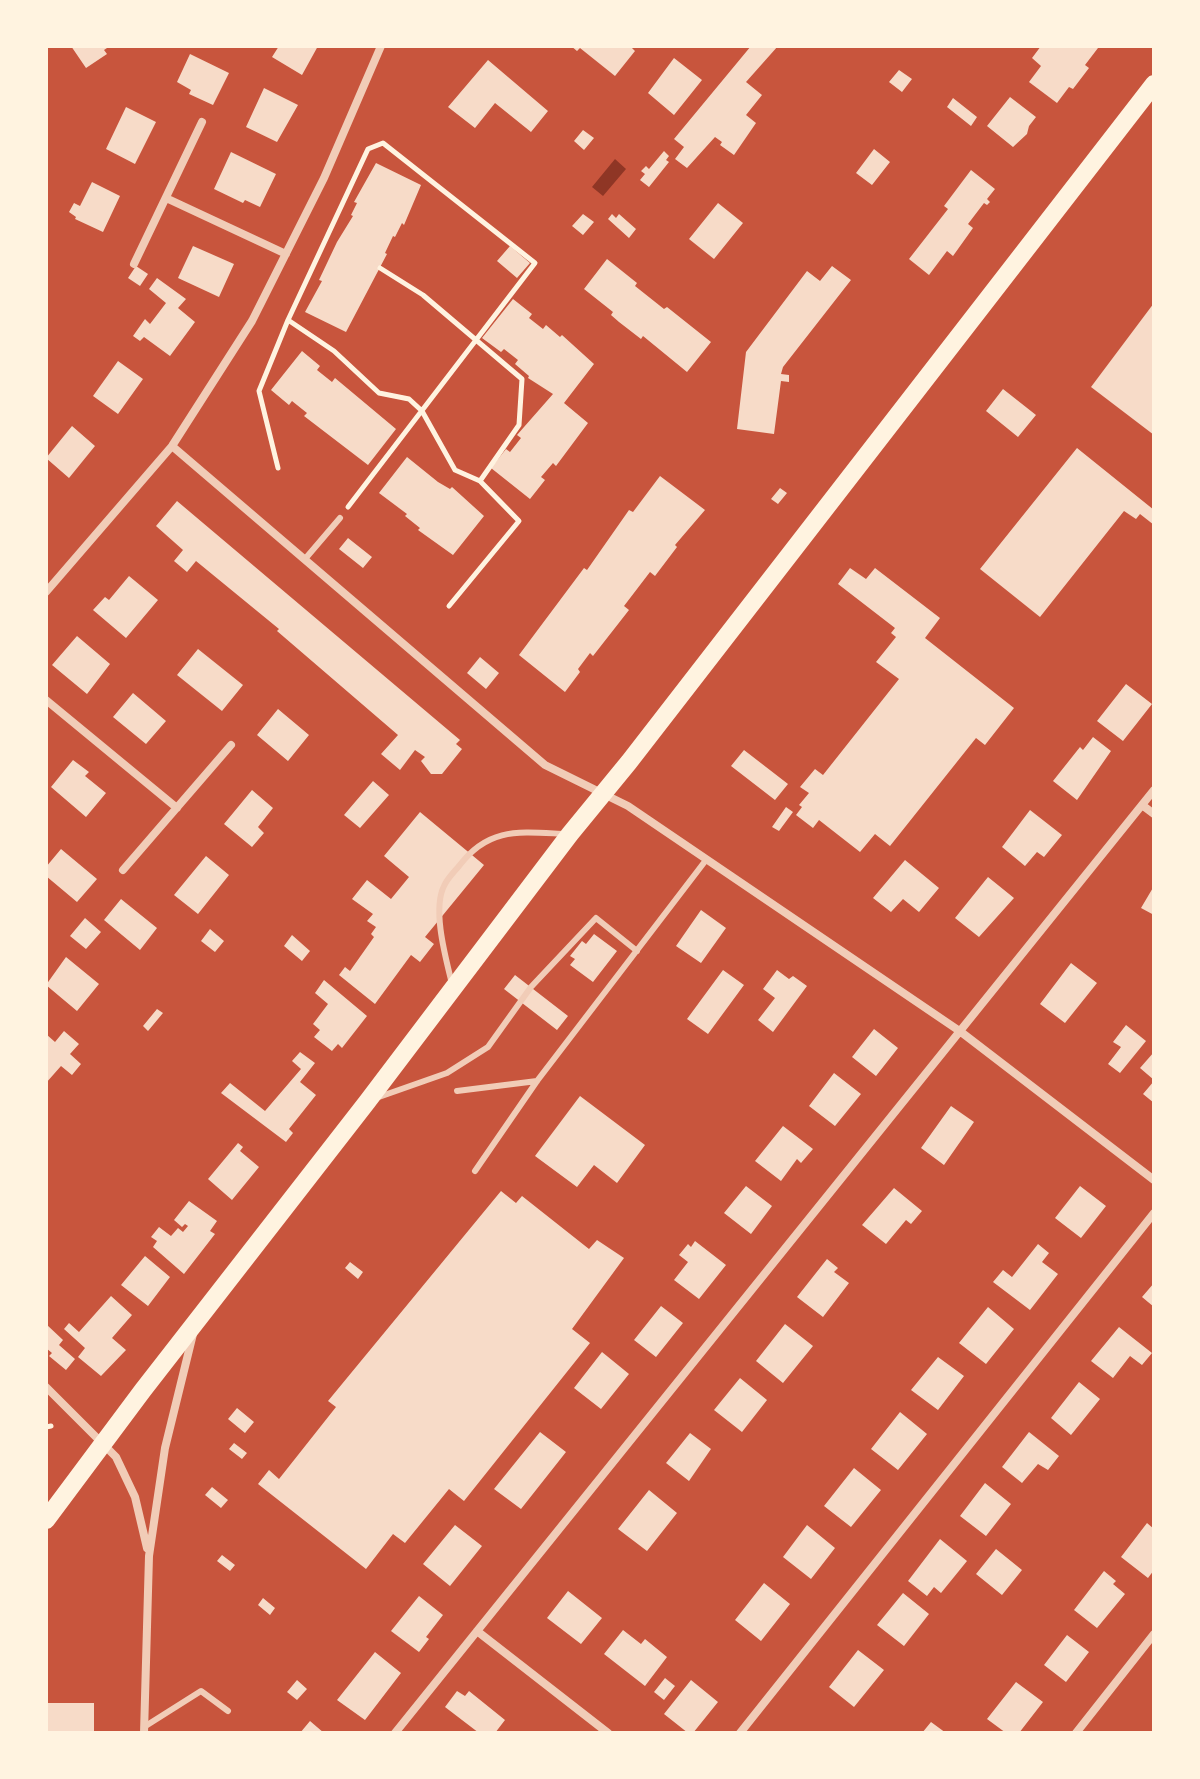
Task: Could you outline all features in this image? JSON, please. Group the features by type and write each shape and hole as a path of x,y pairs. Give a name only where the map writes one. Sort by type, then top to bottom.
{"main road":[{"path":"46,1520 570,834 1154,84"}],"street":[{"path":"46,592 172,446 252,321 324,178 381,46"},
{"path":"134,264 202,122"},
{"path":"166,198 286,254"},
{"path":"172,446 545,765 628,806 961,1032 1154,1180"},
{"path":"46,700 177,808"},
{"path":"123,870 231,745"},
{"path":"395,1733 1154,790"},
{"path":"1142,805 1154,814"},
{"path":"740,1733 1154,1213"},
{"path":"144,1730 149,1556 165,1448 196,1321"},
{"path":"46,1387 116,1457 131,1486 149,1556"},
{"path":"477,1631 608,1733"},
{"path":"1076,1733 1154,1634"}],"lane":[{"path":"305,559 340,518"},
{"path":"453,988 443,944 440,907 444,885 469,852 492,838 518,832 570,834"},
{"path":"475,1171 537,1081 706,860"},
{"path":"367,1102 447,1073 488,1047 531,987 596,918 637,951"},
{"path":"457,1091 537,1081"},
{"path":"144,1730 201,1691 228,1711"}],"path":[{"path":"278,468 259,391 288,320 368,149 383,143 535,263 539,274"},
{"path":"340,518 535,263"},
{"path":"380,268 423,295 522,379 519,425 480,481"},
{"path":"288,320 334,351 379,393 409,399 422,411 455,470 480,481 519,521 449,606"}],"shaded area":[{"path":"615,159 626,169 603,196 592,187"}],"building":[{"path":"71,46 110,46 104,50 107,54 86,68"},
{"path":"279,46 318,46 302,75 272,57"},
{"path":"571,46 630,46 635,51 615,76 580,48 577,51"},
{"path":"751,46 778,46 746,82 762,95 746,115 756,123 734,155 715,137 687,168 675,159 684,147 674,139"},
{"path":"1041,46 1098,48 1085,65 1089,68 1057,103 1029,82 1041,66 1032,58"},
{"path":"190,54 229,73 213,105 189,94 191,90 177,82"},
{"path":"674,58 702,80 674,115 648,93"},
{"path":"488,60 548,111 531,132 495,103 475,128 448,107"},
{"path":"899,70 912,79 902,92 889,82"},
{"path":"264,88 298,105 277,142 246,127"},
{"path":"1010,97 1036,117 1027,134 1013,147 987,126"},
{"path":"953,98 977,117 971,126 947,107"},
{"path":"126,107 156,122 135,164 106,149"},
{"path":"583,130 594,138 584,150 574,141"},
{"path":"874,149 890,162 872,185 856,173"},
{"path":"664,151 669,156 666,160 669,162 649,187 640,180 645,174 641,171 646,166 649,169"},
{"path":"231,152 276,174 260,207 245,200 243,203 214,189"},
{"path":"376,163 421,185 404,225 402,223 393,236 387,254 346,332 305,312 322,281 319,280 337,242 353,216 357,203 354,202"},
{"path":"971,170 995,189 987,199 990,202 987,205 984,203 968,224 973,228 953,256 947,251 929,275 909,259 948,209 944,206"},
{"path":"92,182 120,196 103,232 75,219 69,212 74,203 80,206"},
{"path":"718,203 743,223 714,259 689,239"},
{"path":"583,214 594,222 583,235 572,226"},
{"path":"612,214 616,218 619,214 636,229 629,238 608,219"},
{"path":"193,246 234,264 219,297 178,278"},
{"path":"510,246 530,263 517,278 497,261"},
{"path":"607,259 637,283 635,286 711,342 687,372 643,336 641,339 619,322 611,315 613,312 584,289"},
{"path":"136,266 148,274 140,286 128,278"},
{"path":"832,266 851,280 783,367 781,374 789,375 789,382 781,381 774,434 737,429 746,352 807,271 820,281"},
{"path":"157,278 186,299 178,308 195,322 170,356 144,337 140,341 133,336 145,319 150,324 166,303 149,289"},
{"path":"513,299 532,314 529,318 543,329 546,325 560,337 562,335 594,364 564,403 588,423 556,466 553,463 541,477 545,480 530,499 491,468 506,449 510,452 521,438 517,435 553,394 528,378 515,364 518,360 482,338"},
{"path":"1154,303 1154,435 1091,387"},
{"path":"302,351 320,366 317,370 332,382 335,378 396,429 368,465 304,416 307,413 292,401 289,405 271,390"},
{"path":"118,361 143,379 118,414 93,396"},
{"path":"1003,389 1036,415 1018,437 986,411"},
{"path":"72,426 95,446 69,478 46,458"},
{"path":"1077,448 1154,510 1154,525 1140,514 1136,519 1124,511 1040,617 980,569"},
{"path":"407,457 438,482 450,489 452,487 484,516 453,555 418,530 420,528 405,516 407,514 379,493"},
{"path":"660,476 705,510 675,545 677,547 655,576 650,572 624,606 629,610 593,656 590,653 565,692 519,655 584,568 587,570 629,510 633,512"},
{"path":"780,488 787,493 778,504 771,499"},
{"path":"177,501 460,740 456,744 462,749 442,774 431,774 421,761 425,757 415,750 400,770 381,754 398,735 277,631 279,629 196,561 187,572 174,561 183,550 156,526"},
{"path":"348,538 372,557 363,568 339,549"},
{"path":"850,568 866,579 875,568 940,618 925,638 1014,708 985,745 976,738 890,846 875,834 860,852 819,820 813,828 796,815 802,807 799,805 809,793 800,787 815,769 823,775 899,679 876,662 896,637 891,633 895,628 838,584"},
{"path":"129,576 158,600 126,638 93,610 105,597 109,600"},
{"path":"77,636 110,664 87,694 52,665"},
{"path":"198,649 243,685 222,711 177,675"},
{"path":"480,657 499,673 486,689 467,673"},
{"path":"1126,684 1152,704 1123,741 1097,721"},
{"path":"133,693 166,721 146,744 113,717"},
{"path":"278,709 309,735 288,761 257,735"},
{"path":"1093,737 1111,751 1077,800 1053,781 1080,747 1083,750"},
{"path":"744,750 788,784 775,800 731,766"},
{"path":"73,760 89,772 85,776 106,793 86,817 51,787"},
{"path":"373,781 389,795 360,828 344,815"},
{"path":"252,790 273,808 258,827 264,833 252,847 224,824"},
{"path":"786,807 793,812 779,831 772,827"},
{"path":"1030,810 1062,835 1044,857 1037,852 1025,866 1002,847"},
{"path":"420,812 484,865 425,937 434,944 420,962 411,955 375,1004 339,975 345,967 350,971 374,937 371,934 376,927 367,921 373,914 352,899 367,880 391,899 409,877 384,856"},
{"path":"61,849 97,879 77,902 46,876 46,867"},
{"path":"206,856 229,875 198,914 174,895"},
{"path":"905,860 939,888 919,912 903,899 891,912 873,898"},
{"path":"988,877 1014,898 979,937 955,918"},
{"path":"1154,886 1154,915 1141,908"},
{"path":"121,899 157,928 140,950 104,920"},
{"path":"701,910 726,928 701,963 676,946"},
{"path":"85,918 101,932 86,949 70,936"},
{"path":"210,929 224,941 215,952 201,941"},
{"path":"594,934 617,951 593,982 570,965 575,959 570,956 582,941 586,944"},
{"path":"292,935 310,951 302,961 284,946"},
{"path":"66,957 99,984 77,1011 46,985"},
{"path":"1071,963 1097,983 1065,1023 1040,1004"},
{"path":"723,970 744,985 708,1034 687,1019"},
{"path":"777,970 807,986 773,1032 758,1020 775,998 763,989"},
{"path":"515,975 568,1016 557,1030 504,989"},
{"path":"324,980 367,1016 342,1048 338,1044 332,1051 314,1037 320,1030 313,1024 328,1004 315,993"},
{"path":"157,1009 163,1013 148,1031 143,1026"},
{"path":"1126,1025 1146,1041 1120,1073 1108,1064 1121,1047 1113,1042"},
{"path":"874,1029 898,1048 876,1076 852,1057"},
{"path":"64,1031 79,1044 70,1054 81,1064 72,1075 61,1066 46,1083 46,1034 55,1042"},
{"path":"300,1052 315,1063 300,1082 316,1095 289,1129 293,1133 286,1142 221,1093 230,1083 265,1111 301,1069 292,1061"},
{"path":"1154,1052 1154,1080 1140,1068"},
{"path":"834,1073 861,1094 835,1126 809,1106"},
{"path":"1154,1081 1154,1103 1143,1094"},
{"path":"580,1096 645,1145 617,1183 594,1165 577,1187 535,1156"},
{"path":"951,1106 974,1122 944,1165 921,1148"},
{"path":"783,1126 813,1149 801,1163 797,1159 781,1181 755,1161"},
{"path":"238,1143 243,1147 240,1151 259,1167 232,1200 208,1179"},
{"path":"746,1186 772,1206 751,1234 724,1213"},
{"path":"1080,1186 1106,1206 1081,1238 1055,1218"},
{"path":"894,1188 922,1211 911,1224 906,1220 886,1244 862,1225"},
{"path":"501,1191 516,1203 522,1196 589,1249 597,1240 624,1258 572,1329 590,1343 464,1501 449,1489 405,1543 393,1534 366,1569 258,1484 269,1470 279,1479 336,1407 328,1401"},
{"path":"189,1201 217,1221 210,1231 215,1234 184,1274 153,1247 157,1241 151,1237 159,1227 171,1236 178,1228 183,1232 188,1226 185,1224 182,1227 174,1220"},
{"path":"695,1241 726,1265 699,1299 674,1280 688,1262 679,1255"},
{"path":"1038,1244 1049,1253 1042,1262 1058,1274 1030,1310 993,1282 1003,1270 1012,1277"},
{"path":"145,1256 170,1277 148,1306 121,1285"},
{"path":"827,1259 838,1268 834,1272 849,1283 823,1317 797,1297"},
{"path":"350,1262 363,1272 358,1279 345,1268"},
{"path":"1154,1283 1154,1307 1142,1297"},
{"path":"111,1296 132,1315 112,1338 126,1350 101,1376 78,1357 85,1348 64,1329 69,1323 79,1332"},
{"path":"661,1306 683,1323 656,1357 634,1340"},
{"path":"988,1307 1014,1329 986,1364 959,1343"},
{"path":"46,1324 63,1340 59,1345 75,1359 66,1370 49,1356 52,1353 46,1348"},
{"path":"785,1324 813,1346 783,1383 756,1361"},
{"path":"1119,1327 1152,1353 1142,1365 1130,1356 1113,1378 1091,1361"},
{"path":"602,1352 629,1374 601,1409 574,1388"},
{"path":"938,1357 964,1376 938,1410 911,1390"},
{"path":"740,1378 767,1400 742,1432 714,1410"},
{"path":"1079,1382 1100,1399 1071,1435 1051,1418"},
{"path":"237,1408 254,1422 245,1433 228,1419"},
{"path":"900,1412 927,1434 898,1470 871,1449"},
{"path":"540,1432 566,1452 521,1509 494,1489"},
{"path":"1029,1432 1059,1456 1048,1470 1038,1464 1022,1483 1002,1467"},
{"path":"690,1433 711,1449 689,1481 666,1463"},
{"path":"234,1443 247,1453 242,1459 229,1449"},
{"path":"854,1468 881,1490 851,1527 824,1506"},
{"path":"985,1483 1011,1504 986,1536 960,1516"},
{"path":"212,1487 228,1500 221,1508 205,1495"},
{"path":"649,1490 677,1513 647,1551 618,1529"},
{"path":"1147,1523 1154,1529 1154,1570 1148,1578 1121,1557"},
{"path":"455,1525 482,1546 450,1586 423,1564"},
{"path":"807,1525 835,1548 811,1579 783,1557"},
{"path":"940,1539 967,1561 941,1593 934,1587 927,1596 908,1581"},
{"path":"996,1549 1022,1570 1002,1595 976,1574"},
{"path":"222,1555 235,1565 230,1571 217,1561"},
{"path":"1104,1571 1125,1594 1097,1628 1074,1610"},
{"path":"764,1583 790,1604 761,1641 735,1620"},
{"path":"568,1591 602,1618 581,1644 547,1618"},
{"path":"903,1593 929,1614 904,1646 877,1625"},
{"path":"419,1596 443,1615 419,1652 391,1631"},
{"path":"263,1598 275,1608 270,1615 258,1605"},
{"path":"623,1630 641,1644 645,1639 667,1657 645,1686 604,1654"},
{"path":"1067,1635 1089,1652 1066,1682 1044,1665"},
{"path":"858,1650 884,1670 854,1707 829,1687"},
{"path":"375,1652 401,1673 365,1720 337,1700"},
{"path":"665,1678 675,1686 664,1700 654,1692"},
{"path":"297,1680 307,1689 297,1700 287,1692"},
{"path":"691,1680 718,1702 693,1733 688,1733 664,1714"},
{"path":"1016,1682 1043,1702 1019,1733 1006,1733 987,1719"},
{"path":"457,1691 465,1696 469,1691 505,1720 495,1733 479,1733 445,1707"},
{"path":"46,1703 94,1703 94,1733 46,1733"},
{"path":"310,1721 324,1733 300,1733"},
{"path":"931,1722 946,1733 922,1733"}]}
